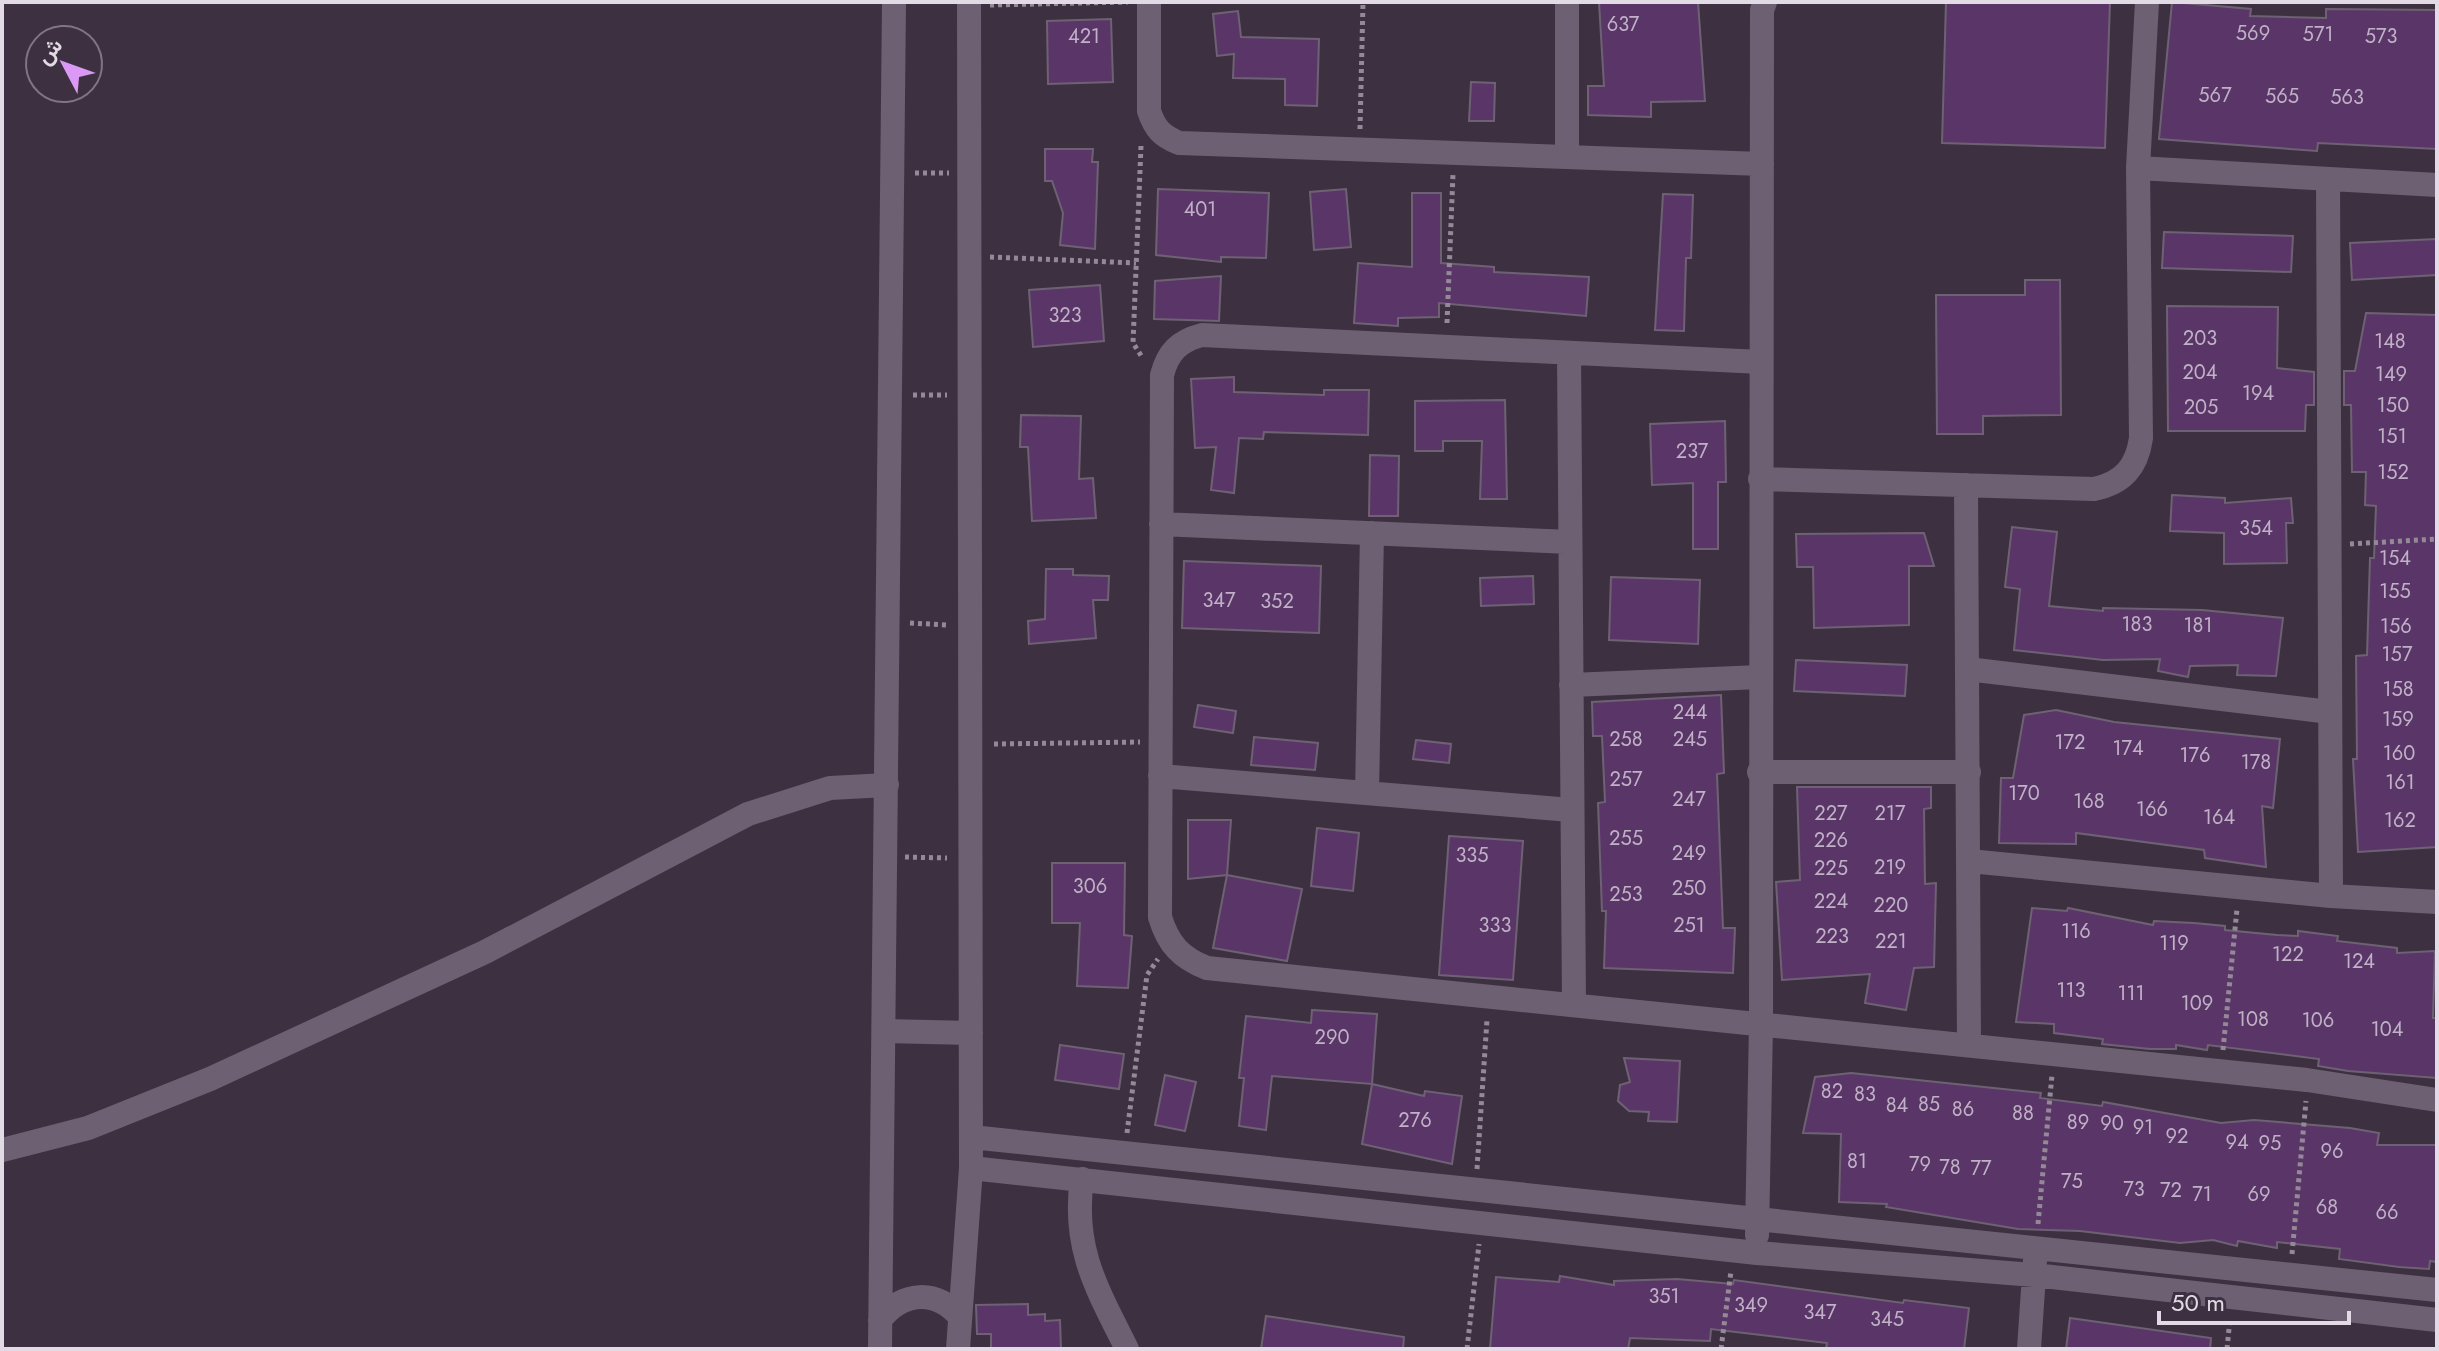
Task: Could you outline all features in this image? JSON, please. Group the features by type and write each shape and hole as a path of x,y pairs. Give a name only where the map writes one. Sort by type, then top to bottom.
{"street":[{"path":"880,1349 894,2"},
{"path":"1149,2 1149,111 1154,126 1165,137 1179,143 1762,164"},
{"path":"1567,2 1567,157"},
{"path":"1745,1252 1757,1220 1761,1024 1760,479 1762,10 1765,2"},
{"path":"1760,479 2094,489 2122,478 2133,467 2141,438 2138,168 2147,2"},
{"path":"958,1349 971,1168 973,745 969,4"},
{"path":"2138,168 2437,185"},
{"path":"2328,179 2331,896"},
{"path":"1761,362 1202,335 1175,348 1166,360 1162,375 1160,742 1160,917 1165,935 1175,950 1207,968 2307,1080 2437,1100"},
{"path":"1569,355 1574,1005"},
{"path":"1966,485 1969,1045"},
{"path":"1161,524 1570,542"},
{"path":"1367,793 1372,533"},
{"path":"1967,669 2330,712"},
{"path":"1571,685 1760,677"},
{"path":"1759,772 1969,772"},
{"path":"1160,776 1571,810"},
{"path":"2,1150 101,1123 210,1079 485,952 748,814 830,788 887,785"},
{"path":"1969,861 2331,896 2437,902"},
{"path":"885,1031 971,1033"},
{"path":"971,1137 2437,1290"},
{"path":"971,1168 1745,1252 2034,1275 2437,1320"},
{"path":"1082,1179 1079,1220 1086,1261 1127,1349"},
{"path":"2029,1349 2035,1248"},
{"path":"2287,1304 2290,1275"},
{"path":"880,1320 889,1308 919,1296 950,1305 960,1317"}],"path":[{"path":"969,4 1137,2"},
{"path":"1360,150 1363,2"},
{"path":"1154,126 1143,137 1139,151 1133,343 1142,357 1166,360"},
{"path":"1446,348 1454,153"},
{"path":"894,173 969,172"},
{"path":"969,256 1136,263"},
{"path":"892,395 970,395"},
{"path":"2330,545 2437,539"},
{"path":"889,622 972,626"},
{"path":"973,745 1160,742"},
{"path":"887,856 972,858"},
{"path":"2221,1071 2239,887"},
{"path":"1124,1153 1147,975 1159,959 1175,950"},
{"path":"1475,1190 1489,997"},
{"path":"2035,1248 2054,1054"},
{"path":"2290,1275 2307,1080"},
{"path":"1467,1349 1481,1223"},
{"path":"1721,1349 1745,1252"}],"building":[{"path":"1599,2 1698,2 1705,101 1651,102 1651,117 1588,115 1588,86 1604,86"},
{"path":"1946,2 2110,2 2105,148 1942,143"},
{"path":"2172,2 2251,9 2250,16 2326,18 2326,9 2437,10 2437,149 2318,143 2317,151 2159,139"},
{"path":"1238,11 1241,37 1319,39 1317,106 1285,105 1285,79 1233,78 1234,54 1217,56 1213,14"},
{"path":"1111,19 1113,82 1048,84 1047,21"},
{"path":"1471,82 1495,83 1494,121 1469,121"},
{"path":"1045,149 1093,149 1092,162 1098,162 1095,249 1060,245 1063,213 1052,181 1045,181"},
{"path":"1158,189 1269,193 1266,258 1221,257 1221,262 1156,255"},
{"path":"1346,189 1351,247 1314,250 1310,192"},
{"path":"1412,193 1441,193 1441,263 1494,267 1494,272 1589,277 1586,316 1439,303 1439,317 1398,318 1398,326 1354,323 1358,263 1412,267"},
{"path":"1663,194 1693,195 1691,258 1686,258 1684,331 1655,330"},
{"path":"2164,232 2293,236 2291,272 2162,268"},
{"path":"2437,239 2437,275 2352,280 2350,243"},
{"path":"1221,276 1219,321 1154,319 1155,281"},
{"path":"2025,280 2060,280 2061,415 1983,416 1983,434 1937,434 1936,295 2025,295"},
{"path":"1100,285 1104,341 1033,347 1029,290"},
{"path":"2167,306 2278,307 2277,368 2314,372 2314,405 2306,405 2305,431 2168,431"},
{"path":"2366,313 2437,315 2437,847 2358,852 2353,759 2357,759 2356,656 2367,655 2370,558 2374,558 2376,506 2365,505 2366,472 2352,472 2351,405 2344,405 2344,371 2355,371"},
{"path":"1234,377 1234,392 1324,395 1324,390 1369,390 1368,435 1264,432 1263,439 1239,438 1234,493 1211,490 1216,447 1195,448 1191,379"},
{"path":"1505,400 1507,499 1480,499 1482,441 1443,441 1443,451 1415,451 1415,401"},
{"path":"1021,415 1081,416 1079,479 1093,478 1096,518 1032,521 1028,447 1020,447"},
{"path":"1725,421 1726,482 1718,482 1718,549 1693,549 1693,483 1652,485 1650,424"},
{"path":"1370,455 1399,456 1398,516 1369,516"},
{"path":"2172,495 2225,498 2225,503 2291,498 2293,523 2286,523 2287,563 2224,564 2224,533 2170,531"},
{"path":"2012,527 2057,532 2049,606 2103,611 2103,608 2202,610 2283,618 2276,676 2237,675 2238,665 2190,666 2188,677 2158,671 2160,659 2103,660 2014,650 2020,589 2005,587"},
{"path":"1924,533 1934,566 1909,566 1909,625 1814,628 1813,567 1797,567 1796,534"},
{"path":"1184,561 1321,566 1319,633 1182,628"},
{"path":"1046,569 1073,569 1073,575 1109,576 1108,600 1093,600 1096,638 1029,644 1028,621 1045,619"},
{"path":"1533,576 1534,604 1481,606 1480,578"},
{"path":"1611,577 1700,580 1698,644 1609,640"},
{"path":"1796,660 1907,665 1905,696 1794,691"},
{"path":"1721,695 1724,773 1717,774 1723,928 1735,928 1733,973 1604,968 1606,911 1602,911 1598,803 1605,802 1602,736 1593,736 1592,702"},
{"path":"1198,705 1236,711 1233,733 1194,727"},
{"path":"2056,710 2114,722 2280,739 2273,808 2262,806 2266,867 2205,858 2204,850 2076,833 2076,844 1999,843 2001,778 2013,778 2024,715"},
{"path":"1254,737 1318,743 1315,770 1251,765"},
{"path":"1416,740 1451,744 1449,763 1413,759"},
{"path":"1797,787 1931,787 1931,808 1924,809 1925,884 1936,883 1934,967 1914,968 1906,1010 1865,1003 1870,974 1782,980 1776,882 1800,880"},
{"path":"1188,820 1231,820 1227,875 1188,879"},
{"path":"1317,828 1359,833 1353,891 1311,886"},
{"path":"1449,836 1523,841 1513,980 1439,975"},
{"path":"1052,863 1125,863 1124,935 1132,936 1128,988 1077,986 1080,923 1052,923"},
{"path":"1227,875 1302,889 1287,961 1213,948"},
{"path":"2032,908 2067,911 2068,908 2153,925 2154,921 2194,923 2225,926 2225,930 2298,936 2298,931 2338,936 2337,941 2397,948 2397,953 2435,951 2433,1018 2437,1018 2437,1078 2348,1071 2318,1066 2319,1059 2208,1045 2207,1050 2176,1045 2176,1049 2150,1049 2102,1044 2103,1039 2054,1033 2054,1024 2016,1022"},
{"path":"1312,1010 1377,1014 1372,1084 1272,1076 1266,1130 1239,1126 1244,1078 1239,1078 1246,1016 1311,1023"},
{"path":"1060,1045 1124,1054 1119,1089 1055,1080"},
{"path":"1624,1058 1680,1061 1677,1122 1648,1121 1649,1112 1629,1111 1618,1101 1620,1085 1630,1082"},
{"path":"1851,1073 2041,1093 2040,1098 2102,1106 2103,1102 2221,1123 2254,1120 2350,1128 2379,1133 2377,1145 2437,1145 2437,1262 2430,1261 2429,1269 2399,1267 2339,1259 2340,1249 2277,1242 2277,1248 2238,1241 2237,1246 2213,1240 2180,1243 2080,1231 2018,1229 1886,1207 1887,1204 1839,1202 1841,1134 1803,1133 1815,1077"},
{"path":"1165,1075 1196,1082 1185,1131 1155,1125"},
{"path":"1372,1084 1424,1096 1425,1091 1462,1096 1452,1164 1362,1144"},
{"path":"1560,1276 1614,1285 1614,1281 1677,1279 1733,1284 1734,1280 1903,1303 1904,1300 1969,1308 1964,1349 1826,1349 1827,1343 1711,1329 1710,1341 1630,1338 1628,1349 1490,1349 1496,1277 1559,1282"},
{"path":"1028,1304 1028,1315 1045,1314 1045,1321 1060,1320 1061,1349 991,1349 991,1334 977,1334 976,1305"},
{"path":"1266,1316 1404,1337 1403,1349 1261,1349"},
{"path":"2070,1318 2211,1338 2210,1349 2066,1349"}]}
